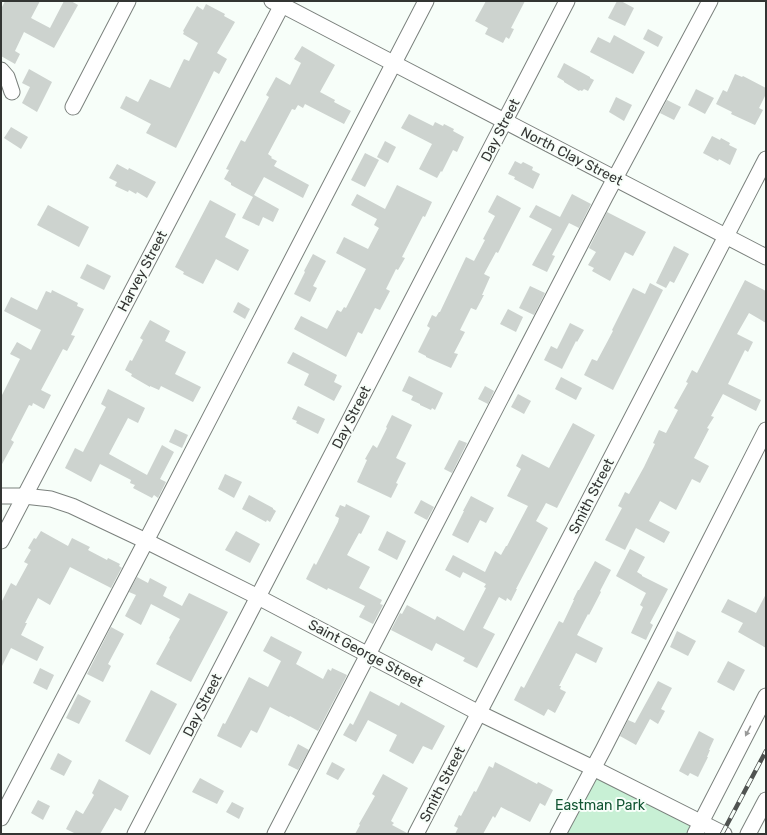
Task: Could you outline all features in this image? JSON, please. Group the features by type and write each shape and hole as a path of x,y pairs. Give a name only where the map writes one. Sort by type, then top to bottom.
{"street":[{"path":"72,107 128,1"},
{"path":"1,818 426,1"},
{"name":"Day Street","path":"135,834 567,1"},
{"path":"275,834 602,204 710,1"},
{"name":"North Clay Street","path":"279,2 766,257"},
{"name":"Harvey Street","path":"1,541 279,2"},
{"path":"1,70 7,77 12,92"},
{"name":"Smith Street","path":"416,834 766,159"},
{"path":"558,834 766,430"},
{"name":"Saint George Street","path":"1,496 24,496 51,499 72,506 258,597 479,713 593,768 698,828 724,834"},
{"path":"698,828 766,696"},
{"path":"748,834 766,800"}],"green space":[{"name":"Eastman Park","path":"587,765 701,822 695,834 551,834"}],"building":[{"path":"5,1 40,1 31,18 50,28 64,1 71,1 78,5 54,48 24,32 15,51 20,54 15,64 1,56 1,9"},
{"path":"486,1 525,1 511,28 514,29 509,39 506,37 503,43 485,34 488,28 475,21"},
{"path":"617,1 621,1 634,8 625,26 608,18"},
{"path":"206,4 225,14 224,16 235,22 217,53 227,59 219,74 214,71 176,148 146,133 151,124 120,108 126,96 138,102 150,79 170,88 184,59 189,61 198,43 183,34 183,31 197,6 203,10"},
{"path":"648,29 663,37 658,47 643,39"},
{"path":"614,35 645,52 633,74 590,52 598,37 610,43"},
{"path":"302,46 335,65 320,92 335,100 334,102 351,111 344,124 305,104 303,108 298,105 295,110 292,109 268,154 272,157 271,158 277,161 274,166 309,185 303,198 264,177 254,195 279,209 273,222 263,217 259,226 242,218 253,197 231,185 231,183 224,179 229,170 226,169 241,140 245,142 269,97 266,95 276,77 290,85 301,63 294,59"},
{"path":"564,63 594,80 588,91 584,89 579,91 557,77"},
{"path":"29,69 52,82 37,112 22,103 30,87 22,83"},
{"path":"735,74 742,77 743,76 766,88 766,94 759,108 763,110 755,125 731,114 732,112 716,104 723,90 727,92"},
{"path":"696,89 714,98 705,114 688,105"},
{"path":"616,97 632,105 624,121 609,112"},
{"path":"667,100 681,107 674,120 660,113"},
{"path":"409,114 433,126 435,122 443,126 444,124 454,129 453,131 464,137 457,152 453,150 442,172 441,171 437,178 419,169 432,144 401,128"},
{"path":"11,127 28,137 21,149 4,138"},
{"path":"712,136 720,140 721,138 730,143 729,145 737,149 730,165 719,159 718,161 703,153"},
{"path":"385,141 396,147 388,163 377,157"},
{"path":"365,153 379,160 365,187 351,180"},
{"path":"515,161 521,164 523,162 533,167 532,170 540,174 533,189 514,179 515,177 508,174"},
{"path":"117,164 128,170 129,168 156,182 147,198 137,192 136,194 129,190 128,192 115,186 117,182 109,178"},
{"path":"397,185 432,202 402,257 405,258 398,270 396,269 386,289 390,291 380,310 375,308 362,334 358,332 346,357 294,329 301,316 327,329 337,310 341,312 344,307 346,308 366,269 336,253 344,237 368,249 379,228 374,225 377,219 351,205 357,194 385,209"},
{"path":"572,194 591,204 579,228 569,223 552,255 555,256 547,272 532,265 552,229 529,217 536,205 560,217"},
{"path":"497,195 521,208 498,253 496,252 484,274 490,277 482,295 484,295 476,310 471,308 460,330 465,332 454,353 458,354 451,368 418,352 430,328 427,326 432,315 436,317 440,312 466,257 474,261 485,240 483,239 495,216 488,212"},
{"path":"210,200 236,214 225,237 249,250 238,271 216,259 203,284 183,274 184,272 175,267"},
{"path":"48,205 89,227 79,247 37,225"},
{"path":"607,212 646,232 633,256 625,252 610,281 592,271 594,268 588,265 596,252 589,248"},
{"path":"674,246 689,254 674,283 670,281 666,288 656,283"},
{"path":"313,254 326,261 313,286 317,288 310,302 294,294"},
{"path":"87,264 111,276 104,290 80,278"},
{"path":"745,280 766,291 766,323 749,313 737,334 753,342 748,352 745,350 728,384 761,400 756,411 723,394 711,416 714,417 707,428 709,429 694,458 709,466 700,483 692,479 676,510 660,501 649,521 670,532 664,543 636,528 625,550 605,540 622,508 618,506 625,492 629,494 644,467 655,444 653,443 659,430 666,433 678,410 674,408 688,383 686,382 692,370 697,373"},
{"path":"650,283 663,290 613,390 584,375 592,359 597,361 633,288 645,294"},
{"path":"530,286 545,293 534,315 519,308"},
{"path":"52,290 78,303 77,306 84,309 71,335 75,336 67,351 63,349 41,390 51,395 44,409 33,403 32,406 29,405 11,440 14,442 1,466 1,397 20,359 10,354 17,342 31,350 41,330 4,311 11,297 37,310 46,291 51,293"},
{"path":"238,302 250,309 245,319 233,312"},
{"path":"508,309 523,317 516,332 500,324"},
{"path":"150,320 170,331 165,341 186,352 175,374 201,387 193,402 161,386 159,390 150,387 131,376 132,374 125,370 130,360 132,361 143,340 140,338"},
{"path":"570,323 584,330 577,342 576,341 562,369 544,360 551,346 557,349"},
{"path":"293,352 337,375 334,382 342,386 334,401 304,385 309,374 287,363"},
{"path":"409,376 443,393 435,410 432,408 431,410 411,400 413,396 402,391"},
{"path":"561,377 582,388 576,400 555,389"},
{"path":"485,386 494,391 488,404 478,399"},
{"path":"108,389 145,408 138,423 128,418 109,454 147,475 162,445 174,452 160,479 166,482 158,498 154,495 152,498 133,488 135,485 130,483 131,480 100,464 91,482 65,468 75,448 83,452 106,407 101,404"},
{"path":"518,394 531,401 524,414 511,407"},
{"path":"298,406 325,419 318,434 296,423 297,421 292,419"},
{"path":"392,415 412,425 396,458 406,463 396,483 398,484 391,498 357,482 367,460 365,459 373,445 377,448"},
{"path":"573,423 595,435 557,508 546,503 536,521 548,528 511,601 507,598 506,601 499,597 483,628 495,634 477,668 463,661 465,658 436,643 432,651 391,630 400,613 402,614 407,605 435,620 437,616 464,631 486,588 484,587 486,584 463,572 460,578 445,570 453,555 485,572 495,551 501,555 528,506 507,496 521,469 516,466 522,454 549,468"},
{"path":"175,429 188,435 182,448 169,442"},
{"path":"459,440 467,443 452,473 444,469"},
{"path":"225,474 242,482 234,498 218,489"},
{"path":"249,495 276,511 270,522 267,520 266,522 242,509"},
{"path":"471,496 494,508 486,523 480,520 468,543 452,535"},
{"path":"421,500 434,507 427,520 414,513"},
{"path":"346,504 370,516 361,534 359,533 347,555 370,567 359,588 382,600 380,604 383,605 373,624 359,617 365,606 328,588 327,590 306,579 314,563 316,565 338,522 339,518 335,516 340,505 345,507"},
{"path":"41,531 68,546 72,538 90,547 88,550 107,560 108,558 120,564 119,566 122,568 111,588 70,567 50,605 38,598 25,623 27,623 21,635 44,647 37,661 11,648 1,668 1,603 11,583 16,586 28,564 24,562 31,550 28,548 34,538 36,539"},
{"path":"236,531 260,544 250,563 225,550"},
{"path":"387,531 406,541 397,560 378,550"},
{"path":"630,549 645,557 637,572 668,589 650,623 653,625 646,640 631,633 643,607 640,605 646,593 616,576"},
{"path":"595,561 611,570 589,615 588,614 577,635 603,648 596,663 576,653 559,686 561,686 560,689 566,692 555,713 548,709 544,716 514,700 521,686 524,688 559,621 563,623 578,590"},
{"path":"137,577 148,583 150,578 167,587 163,596 182,606 189,593 228,612 191,682 156,664 180,619 151,604 141,625 125,616 136,595 129,592"},
{"path":"766,594 766,648 738,632 743,623 721,612 728,599 756,613"},
{"path":"111,627 124,634 108,664 111,666 103,682 87,674"},
{"path":"677,631 696,641 688,656 670,647"},
{"path":"271,636 302,652 296,664 323,679 328,669 331,671 332,668 347,675 318,731 270,707 257,733 251,730 241,748 217,736 223,723 225,724 249,677 268,687 281,661 263,651"},
{"path":"728,661 745,670 734,691 717,682"},
{"path":"40,668 54,675 47,690 33,683"},
{"path":"658,681 672,688 661,709 665,711 658,724 650,719 636,745 620,736 628,720 635,723"},
{"path":"151,690 177,704 150,755 125,741"},
{"path":"370,691 399,706 401,702 445,726 432,750 423,746 413,764 389,751 397,735 368,720 356,742 343,735 350,723 353,725"},
{"path":"78,694 91,701 79,724 66,718"},
{"path":"699,731 714,739 709,750 708,757 698,777 690,773 688,776 679,771"},
{"path":"298,744 309,750 298,770 288,765"},
{"path":"58,753 72,761 64,776 50,769"},
{"path":"332,762 345,769 338,780 326,774"},
{"path":"495,762 537,784 538,782 553,790 545,806 540,803 530,822 501,807 495,818 493,816 483,834 455,834 458,828 454,826 459,815 461,816 474,791 476,792 489,766 493,768"},
{"path":"383,774 408,788 391,821 394,823 392,825 407,834 355,834 375,796 372,794"},
{"path":"200,778 224,791 217,804 192,792"},
{"path":"99,779 129,796 121,811 115,808 100,834 76,834 66,829 76,810 83,814 94,795 92,793"},
{"path":"38,800 50,806 43,820 31,813"},
{"path":"232,802 244,808 239,819 226,812"}],"railway":[{"path":"722,834 766,751"}]}
